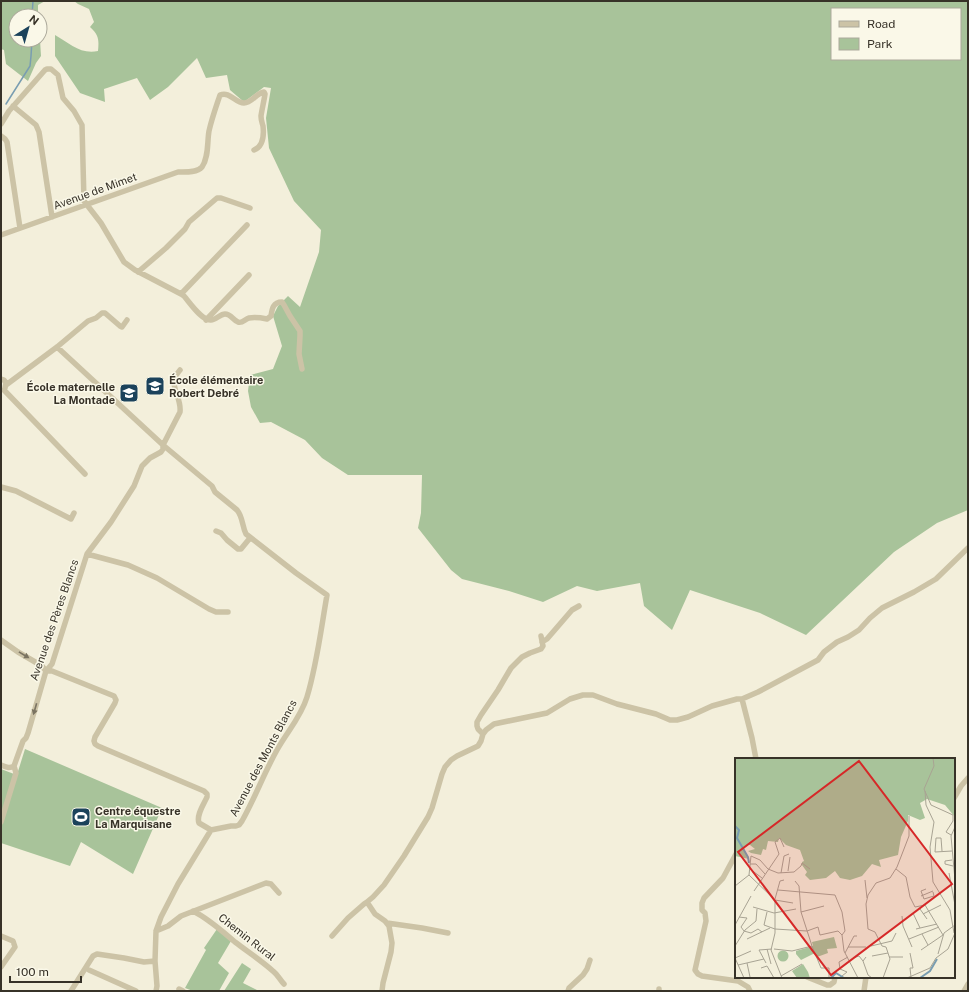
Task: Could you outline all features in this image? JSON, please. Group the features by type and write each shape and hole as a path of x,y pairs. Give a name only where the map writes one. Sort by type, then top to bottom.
{"street":[{"path":"1,124 13,106 46,69 51,69 54,71 58,76 62,98 74,111 82,125 84,201 101,223 124,262 138,272 184,296 206,320 212,320 222,314 231,316 237,322 250,318 267,319 271,316 272,308 275,304 282,302 300,331 299,354 302,369"},
{"name":"Avenue de Mimet","path":"1,235 178,172 198,170 202,167 205,159 212,116 220,95 227,94 240,102 245,103 249,102 261,92 264,92 265,94 261,118 264,137 259,148 254,150"},
{"path":"13,106 36,125 39,132 52,217"},
{"path":"1,136 7,142 20,228"},
{"path":"138,272 166,248 185,229 189,222 216,198 221,198 250,208"},
{"path":"181,294 247,225"},
{"path":"206,320 249,275"},
{"path":"86,474 2,387 57,347 88,321 104,313 122,327 128,320"},
{"path":"57,347 163,445 212,486 215,492 237,510 240,513 243,529 250,538 241,549 238,549 221,533 216,531"},
{"name":"Avenue des Pères Blancs","path":"1,822 16,773 14,766 23,741 28,733 46,671 52,664 87,554 111,522 134,486 142,466 163,449 163,445 180,412 174,384 176,374 180,370"},
{"path":"1,487 16,491 71,518 74,513"},
{"name":"Avenue des Monts Blancs","path":"211,830 236,826 242,821 278,748 294,724 301,710 307,697 315,665 327,595 250,538"},
{"path":"332,936 348,918 373,897 384,885 404,856 428,817 445,767 457,756 478,746 483,734 494,724 547,713 570,699 583,695 593,695 617,704 656,714 670,720 688,717 712,706 742,699 818,660 824,652 837,642 860,630 870,618 882,608 936,579 968,548"},
{"path":"87,554 128,565 157,578 209,609 222,613 228,612"},
{"path":"483,734 478,729 477,722 511,668 522,657 541,649 543,646 542,639 547,639 572,610 579,606"},
{"path":"1,640 42,666 46,671 52,671 114,696 116,700 95,737 95,744 204,791 207,794 198,816 198,820 199,823 211,830 178,884 156,931 156,991"},
{"path":"742,699 756,758"},
{"path":"1,765 9,768 14,766"},
{"path":"955,796 968,778"},
{"path":"735,856 722,878 704,898 702,903 702,910 706,921 695,970 702,976 738,981 748,987 750,991"},
{"path":"156,931 168,926 181,916 266,883 271,884 279,893"},
{"path":"366,902 375,914 387,923 390,929 392,943 391,952 382,991"},
{"name":"Chemin Rural","path":"193,911 202,915 276,973 284,984"},
{"path":"387,923 448,933"},
{"path":"1,936 13,941 15,946 1,967"},
{"path":"71,991 93,956 97,954 144,962 155,961"},
{"path":"568,991 568,988 583,975 590,960"},
{"path":"89,970 136,991"},
{"path":"809,978 826,985 830,985 834,982 835,978"},
{"path":"864,991 866,978"},
{"path":"964,991 968,984"}],"green space":[{"path":"1,1 45,1 38,5 38,8 8,8 8,48 40,48 41,56 36,63 28,81 6,64 4,50 1,49"},
{"path":"74,1 968,1 968,510 937,523 894,552 806,635 760,613 690,590 672,630 644,606 640,583 597,591 577,586 543,602 509,591 462,579 451,570 418,528 421,513 422,475 348,475 322,458 305,440 271,422 260,423 251,407 248,391 250,375 273,369 282,346 273,316 278,306 288,296 300,307 319,252 321,230 294,201 269,148 266,118 271,88 264,87 244,102 230,90 227,75 206,78 197,58 168,87 150,100 137,78 104,89 105,102 80,93 55,56 55,35 81,50 92,52 98,51 98,38 90,27 94,22 89,9"},
{"name":"Centre équestre La Marquisane","path":"25,749 162,808 133,874 81,842 70,866 1,843 1,826"},
{"path":"1,769 14,774 1,818"},
{"path":"217,929 231,941 218,963 229,973 219,991 193,991 185,988 206,950 204,948"},
{"path":"242,963 251,969 243,983 259,991 224,991"}],"waterway":[{"path":"33,1 33,8"},
{"path":"6,104 30,66 31,48"}],"place":[{"name":"École élémentaire Robert Debré","path":"155,386"},
{"name":"École maternelle La Montade","path":"129,393"},
{"name":"Centre équestre La Marquisane","path":"81,817"}]}
